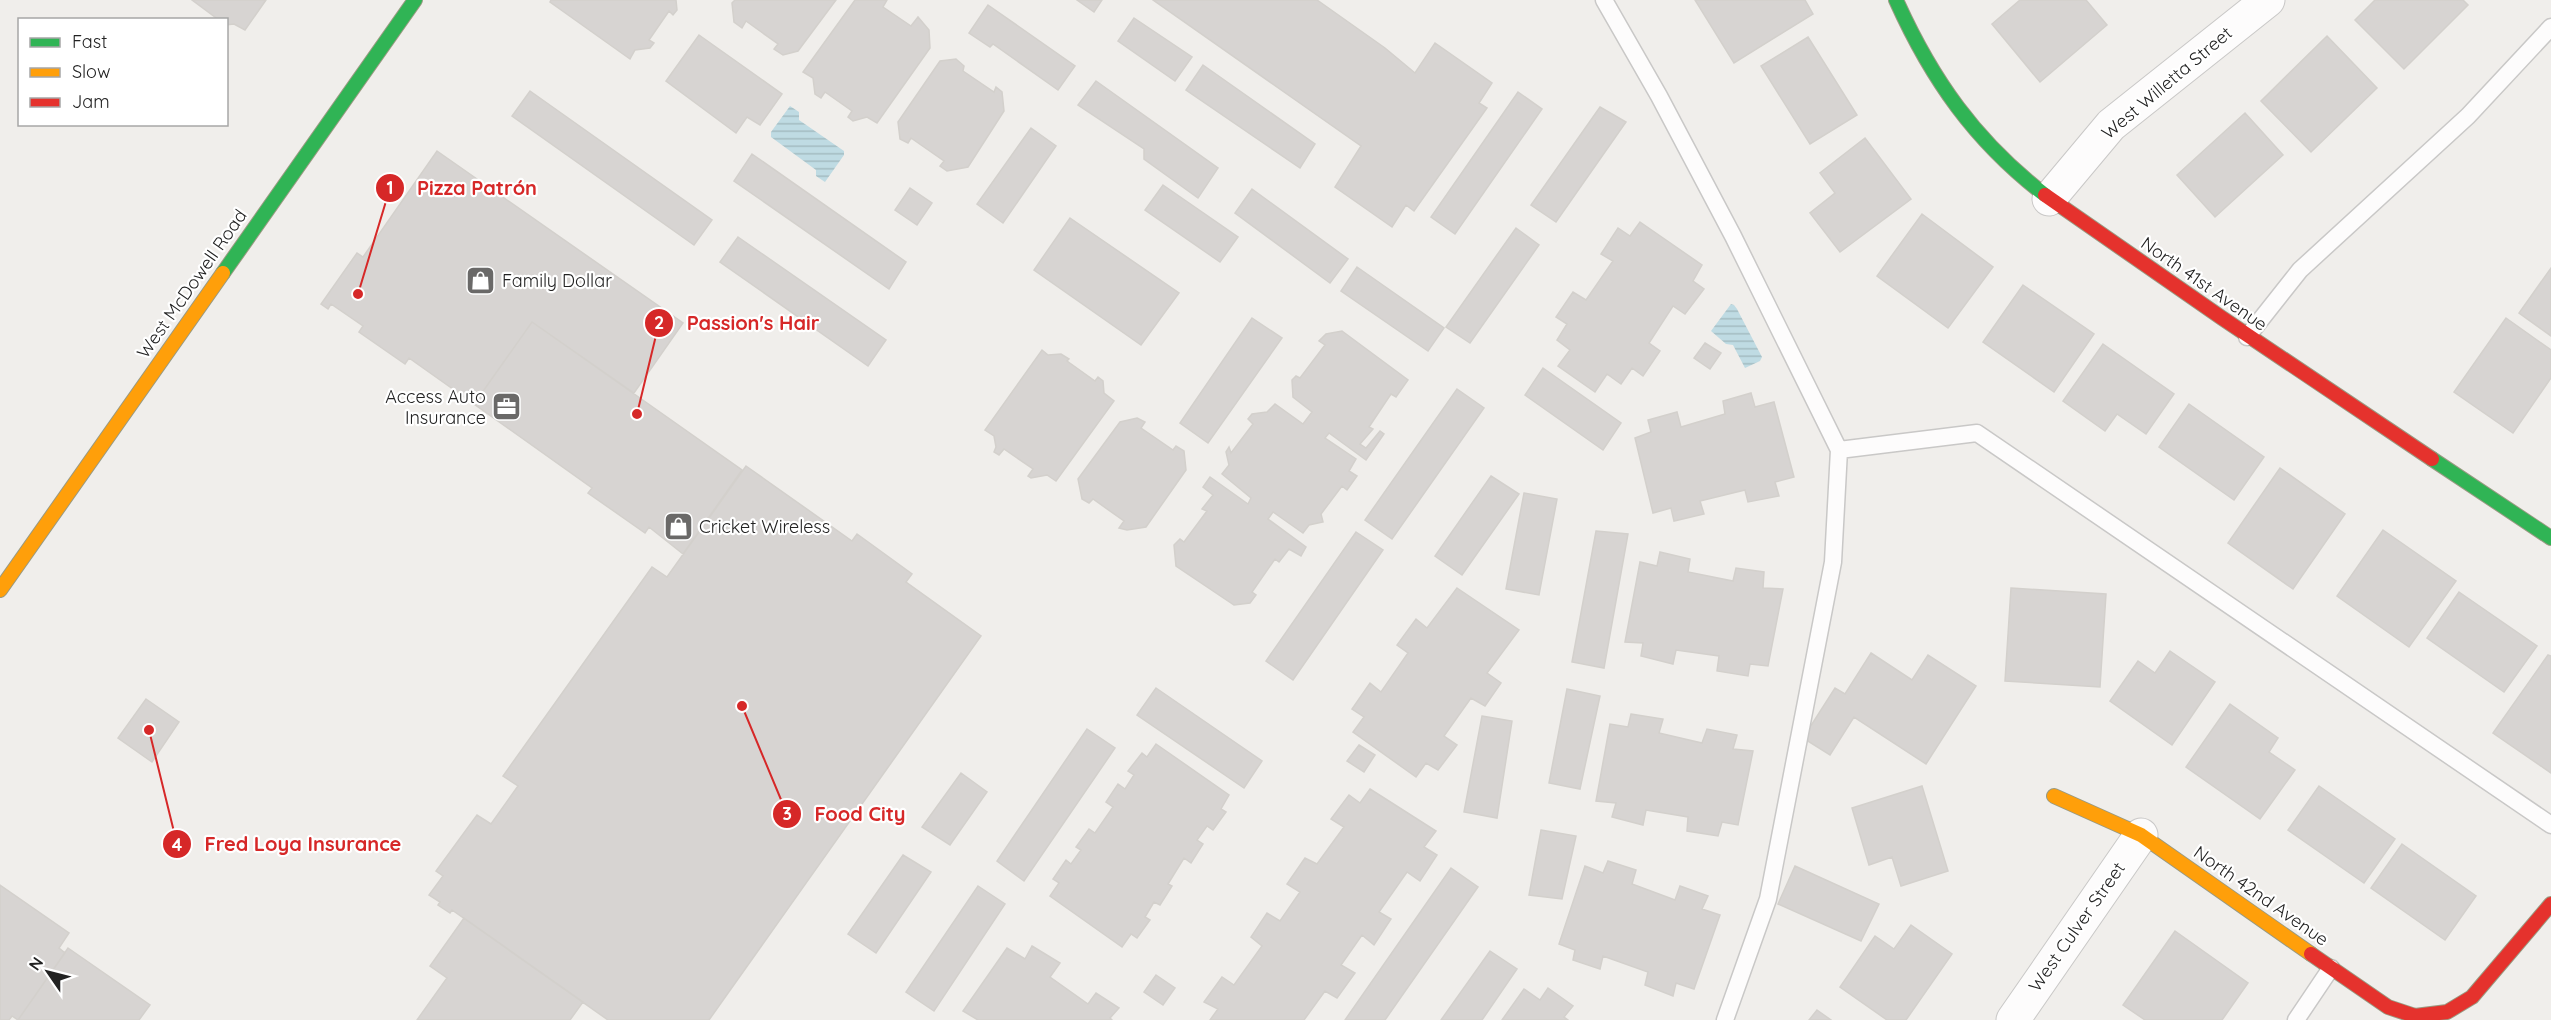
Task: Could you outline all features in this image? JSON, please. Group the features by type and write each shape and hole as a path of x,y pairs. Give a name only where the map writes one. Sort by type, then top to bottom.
{"street":[{"name":"West McDowell Road","path":"0,590 415,0"},
{"name":"North 41st Avenue","path":"1896,0 1912,38 1940,87 1996,153 2049,199 2247,337 2547,527"},
{"name":"West Willetta Street","path":"2049,199 2111,124 2268,0"},
{"name":"North 42nd Avenue","path":"2054,796 2141,835 2388,1007 2415,1016 2447,1012 2472,997 2551,904"},
{"name":"West Culver Street","path":"2013,1020 2141,835"}],"lane":[{"path":"1604,0 1659,96 1733,236 1839,450 1833,562 1768,899 1725,1020"},
{"path":"2247,337 2300,270 2468,116 2551,27"},
{"path":"1839,450 1977,433 2551,825"},
{"path":"2296,1020 2331,968"}],"water":[{"path":"790,106 799,112 799,120 844,151 844,155 825,182 816,176 816,170 771,137 771,132"},
{"path":"1731,304 1737,309 1762,357 1760,361 1745,368 1733,345 1726,344 1711,331"}],"building":[{"path":"192,0 266,0 245,30 234,24 228,25 228,18 216,18"},
{"path":"551,0 676,0 677,10 673,15 669,11 649,40 654,43 650,48 635,50 630,59 550,2"},
{"path":"735,0 836,0 798,51 783,55 774,49 778,44 746,21 742,28 734,22 732,3"},
{"path":"855,0 887,0 883,7 911,26 918,17 929,30 930,48 877,123 867,117 853,121 848,117 852,111 825,92 821,98 815,94 813,78 803,72"},
{"path":"1077,0 1102,0 1094,12"},
{"path":"1153,0 1317,0 1385,48 1415,73 1435,43 1492,83 1479,103 1487,108 1414,211 1406,205 1392,227 1335,187 1361,146"},
{"path":"1695,0 1805,0 1813,14 1734,63"},
{"path":"2020,0 2086,0 2107,25 2040,82 1992,24"},
{"path":"2375,0 2463,0 2468,5 2404,69 2355,20"},
{"path":"988,5 1075,66 1058,90 993,44 990,47 969,33"},
{"path":"1134,18 1192,57 1175,81 1118,41"},
{"path":"699,35 782,94 760,125 747,117 736,133 666,81"},
{"path":"2327,36 2377,88 2311,152 2261,101"},
{"path":"1808,37 1857,115 1810,144 1761,66"},
{"path":"956,59 964,66 963,71 994,92 996,87 1002,92 1004,111 968,167 947,171 940,166 944,161 911,138 908,143 900,139 898,122 940,61"},
{"path":"1203,65 1315,144 1300,168 1186,90"},
{"path":"1096,81 1218,168 1198,198 1144,159 1144,149 1078,105"},
{"path":"530,91 712,220 694,245 512,116"},
{"path":"1518,92 1542,109 1455,234 1431,217"},
{"path":"1600,107 1626,122 1556,222 1531,205"},
{"path":"2245,113 2283,155 2215,217 2177,175"},
{"path":"1031,128 1056,146 1003,223 977,204"},
{"path":"1865,138 1911,199 1840,252 1810,213 1835,193 1820,173"},
{"name":"Family Dollar","path":"437,151 683,323 634,393 532,322 474,404 409,358 405,364 359,332 363,326 331,304 328,309 321,304 357,253 363,257"},
{"path":"752,154 906,262 889,289 734,181"},
{"path":"1163,185 1238,237 1220,262 1145,210"},
{"path":"910,188 932,203 917,225 895,210"},
{"path":"1252,189 1348,259 1330,283 1235,213"},
{"path":"1922,214 1993,267 1948,328 1877,276"},
{"path":"1070,218 1179,293 1141,345 1034,270"},
{"path":"1640,222 1702,265 1693,281 1704,289 1685,314 1673,306 1649,343 1660,351 1643,376 1632,368 1621,384 1607,374 1595,392 1558,366 1570,350 1557,340 1567,324 1556,317 1573,292 1586,300 1613,261 1601,254 1618,228 1630,236"},
{"path":"1516,228 1539,245 1470,343 1446,327"},
{"path":"738,237 886,340 868,366 720,262"},
{"path":"1357,267 1444,328 1428,351 1341,291"},
{"path":"2551,268 2551,336 2519,313"},
{"path":"2023,285 2094,334 2054,392 1983,342"},
{"path":"1252,318 1282,338 1208,443 1180,423"},
{"path":"2506,318 2551,350 2551,378 2513,433 2454,392"},
{"path":"532,322 742,470 683,554 649,527 645,533 588,493 592,488 474,404"},
{"path":"1342,331 1408,380 1396,397 1391,394 1369,427 1373,429 1360,444 1366,448 1380,431 1384,434 1366,460 1329,433 1325,438 1356,459 1349,471 1357,476 1347,490 1342,486 1321,514 1323,522 1309,525 1303,533 1273,512 1268,519 1306,547 1301,556 1289,549 1279,562 1275,559 1252,592 1256,595 1250,603 1234,605 1176,566 1174,545 1180,539 1184,542 1207,511 1202,509 1213,495 1203,487 1210,477 1248,504 1251,498 1222,474 1229,465 1226,452 1229,447 1231,453 1253,424 1248,419 1252,414 1267,412 1275,404 1303,424 1312,412 1293,397 1292,380 1296,376 1300,378 1325,345 1319,341 1326,334"},
{"path":"1705,343 1721,353 1710,369 1694,358"},
{"path":"2103,344 2174,394 2146,434 2117,414 2105,431 2063,401"},
{"path":"1042,350 1048,355 1061,354 1095,381 1098,377 1103,381 1104,393 1114,401 1056,481 1047,475 1031,478 1028,476 1033,469 1004,449 999,455 994,452 996,447 994,436 985,430"},
{"path":"1543,368 1621,423 1603,450 1525,395"},
{"path":"1457,389 1484,408 1392,539 1365,520"},
{"path":"1751,393 1755,407 1774,402 1794,477 1775,482 1779,496 1748,502 1745,490 1700,501 1704,514 1674,521 1671,508 1653,513 1635,438 1651,432 1648,420 1677,412 1681,427 1725,414 1723,401"},
{"path":"2189,404 2264,457 2234,500 2159,447"},
{"path":"1137,418 1145,422 1141,428 1173,450 1176,446 1184,451 1186,470 1146,527 1127,530 1119,528 1124,521 1093,499 1089,503 1082,499 1078,479 1120,422"},
{"path":"746,466 852,541 857,534 912,574 906,582 981,636 709,1020 608,1020 452,910 450,913 438,905 440,902 429,895 443,876 436,871 477,815 491,824 518,786 503,776 652,567 667,577"},
{"path":"2280,468 2345,514 2293,589 2228,543"},
{"path":"1491,476 1519,494 1462,575 1435,556"},
{"path":"1524,493 1557,499 1539,595 1506,589"},
{"path":"2383,530 2456,581 2409,647 2337,596"},
{"path":"1596,531 1628,534 1604,668 1572,662"},
{"path":"1356,532 1383,550 1293,680 1266,661"},
{"path":"1660,552 1690,559 1688,572 1733,581 1736,568 1764,572 1763,588 1783,589 1768,666 1750,664 1748,676 1717,671 1719,656 1676,650 1673,664 1641,656 1643,643 1625,642 1640,562 1657,566"},
{"path":"1457,588 1519,630 1487,673 1501,683 1485,706 1471,698 1444,736 1457,745 1438,770 1426,763 1416,777 1353,732 1364,717 1352,709 1370,683 1381,692 1408,653 1397,645 1416,619 1427,628"},
{"path":"2011,588 2106,594 2100,687 2005,681"},
{"path":"2459,592 2537,646 2504,692 2427,638"},
{"path":"2170,651 2215,682 2172,745 2110,701 2138,661 2155,673"},
{"path":"1871,653 1912,680 1928,655 1976,686 1926,764 1854,717 1830,755 1803,738 1835,688 1845,694"},
{"path":"2548,655 2551,656 2551,773 2493,733"},
{"path":"1156,688 1262,761 1244,788 1137,715"},
{"path":"1567,689 1600,696 1580,789 1549,783"},
{"path":"146,699 179,722 152,762 118,738"},
{"path":"2230,704 2278,738 2269,752 2295,770 2260,819 2186,767"},
{"path":"1631,714 1663,719 1659,733 1702,743 1707,729 1737,735 1733,749 1753,751 1738,825 1722,822 1718,836 1687,831 1688,817 1646,810 1643,825 1612,817 1616,803 1596,801 1610,724 1628,727"},
{"path":"1482,716 1512,721 1497,818 1464,812"},
{"path":"1087,729 1115,748 1024,881 997,861"},
{"path":"1156,744 1229,795 1221,809 1226,812 1213,830 1207,826 1197,840 1203,844 1191,863 1184,858 1168,884 1172,886 1160,905 1154,902 1145,917 1150,920 1137,938 1131,934 1122,947 1050,896 1059,883 1053,879 1066,860 1071,864 1081,850 1076,847 1089,829 1095,833 1113,807 1106,802 1118,784 1125,789 1134,775 1128,771 1142,753 1147,757"},
{"path":"1359,745 1375,755 1364,772 1347,761"},
{"path":"961,773 987,792 950,845 922,827"},
{"path":"1922,786 1948,871 1901,886 1892,857 1869,865 1852,808"},
{"path":"2319,786 2395,839 2364,883 2288,830"},
{"path":"1370,789 1436,831 1424,847 1437,855 1420,881 1407,872 1379,912 1391,919 1374,945 1362,935 1341,965 1355,973 1337,998 1325,991 1304,1020 1210,1020 1218,1009 1204,1002 1222,977 1234,985 1262,946 1251,937 1267,913 1280,921 1300,892 1287,884 1305,858 1317,864 1344,827 1331,819 1349,795 1360,803"},
{"path":"1541,830 1576,836 1562,899 1529,895"},
{"path":"2402,844 2476,896 2445,940 2371,888"},
{"path":"903,855 931,872 876,953 848,934"},
{"path":"1608,861 1636,870 1632,884 1675,900 1680,886 1708,896 1702,909 1720,915 1694,989 1676,983 1673,996 1645,985 1648,972 1603,956 1600,969 1573,960 1575,950 1559,944 1585,866 1603,873"},
{"path":"1795,866 1879,904 1861,941 1778,904"},
{"path":"1451,868 1478,887 1385,1020 1345,1020"},
{"path":"0,885 69,933 59,948 65,953 18,1020 12,1016 9,1020 0,1020"},
{"path":"978,886 1005,904 934,1011 906,992"},
{"path":"464,918 583,1002 570,1020 417,1020 447,978 430,966"},
{"path":"1911,925 1952,954 1906,1020 1887,1020 1840,987 1875,936 1894,949"},
{"path":"2175,931 2248,983 2222,1020 2145,1020 2123,1005"},
{"path":"1032,946 1060,963 1050,977 1088,1004 1096,993 1119,1008 1110,1018 1112,1020 978,1020 963,1011 1007,948 1025,959"},
{"path":"68,948 150,1005 139,1020 18,1020"},
{"path":"1490,951 1517,969 1482,1020 1441,1020"},
{"path":"1156,975 1175,988 1163,1005 1144,992"},
{"path":"1548,988 1573,1006 1564,1017 1568,1020 1502,1020 1524,989 1540,1000"},
{"path":"1817,1010 1831,1020 1809,1020"}],"traffic: fast":[{"path":"223,273 415,0"},
{"path":"1896,0 1925,57 1958,107 1997,153 2045,195"},
{"path":"2432,459 2551,538"}],"traffic: slow":[{"path":"0,590 223,273"},
{"path":"2054,796 2141,835 2311,954"}],"traffic: jam":[{"path":"2045,195 2222,318 2432,459"},
{"path":"2311,954 2388,1007 2415,1016 2447,1012 2472,997 2551,904"}],"place":[{"name":"Family Dollar","path":"481,281"},
{"name":"Pizza Patrón","path":"358,294"},
{"name":"Access Auto Insurance","path":"507,407"},
{"name":"Passion's Hair","path":"637,414"},
{"name":"Cricket Wireless","path":"678,527"},
{"name":"Food City","path":"742,706"},
{"name":"Fred Loya Insurance","path":"149,730"}]}
